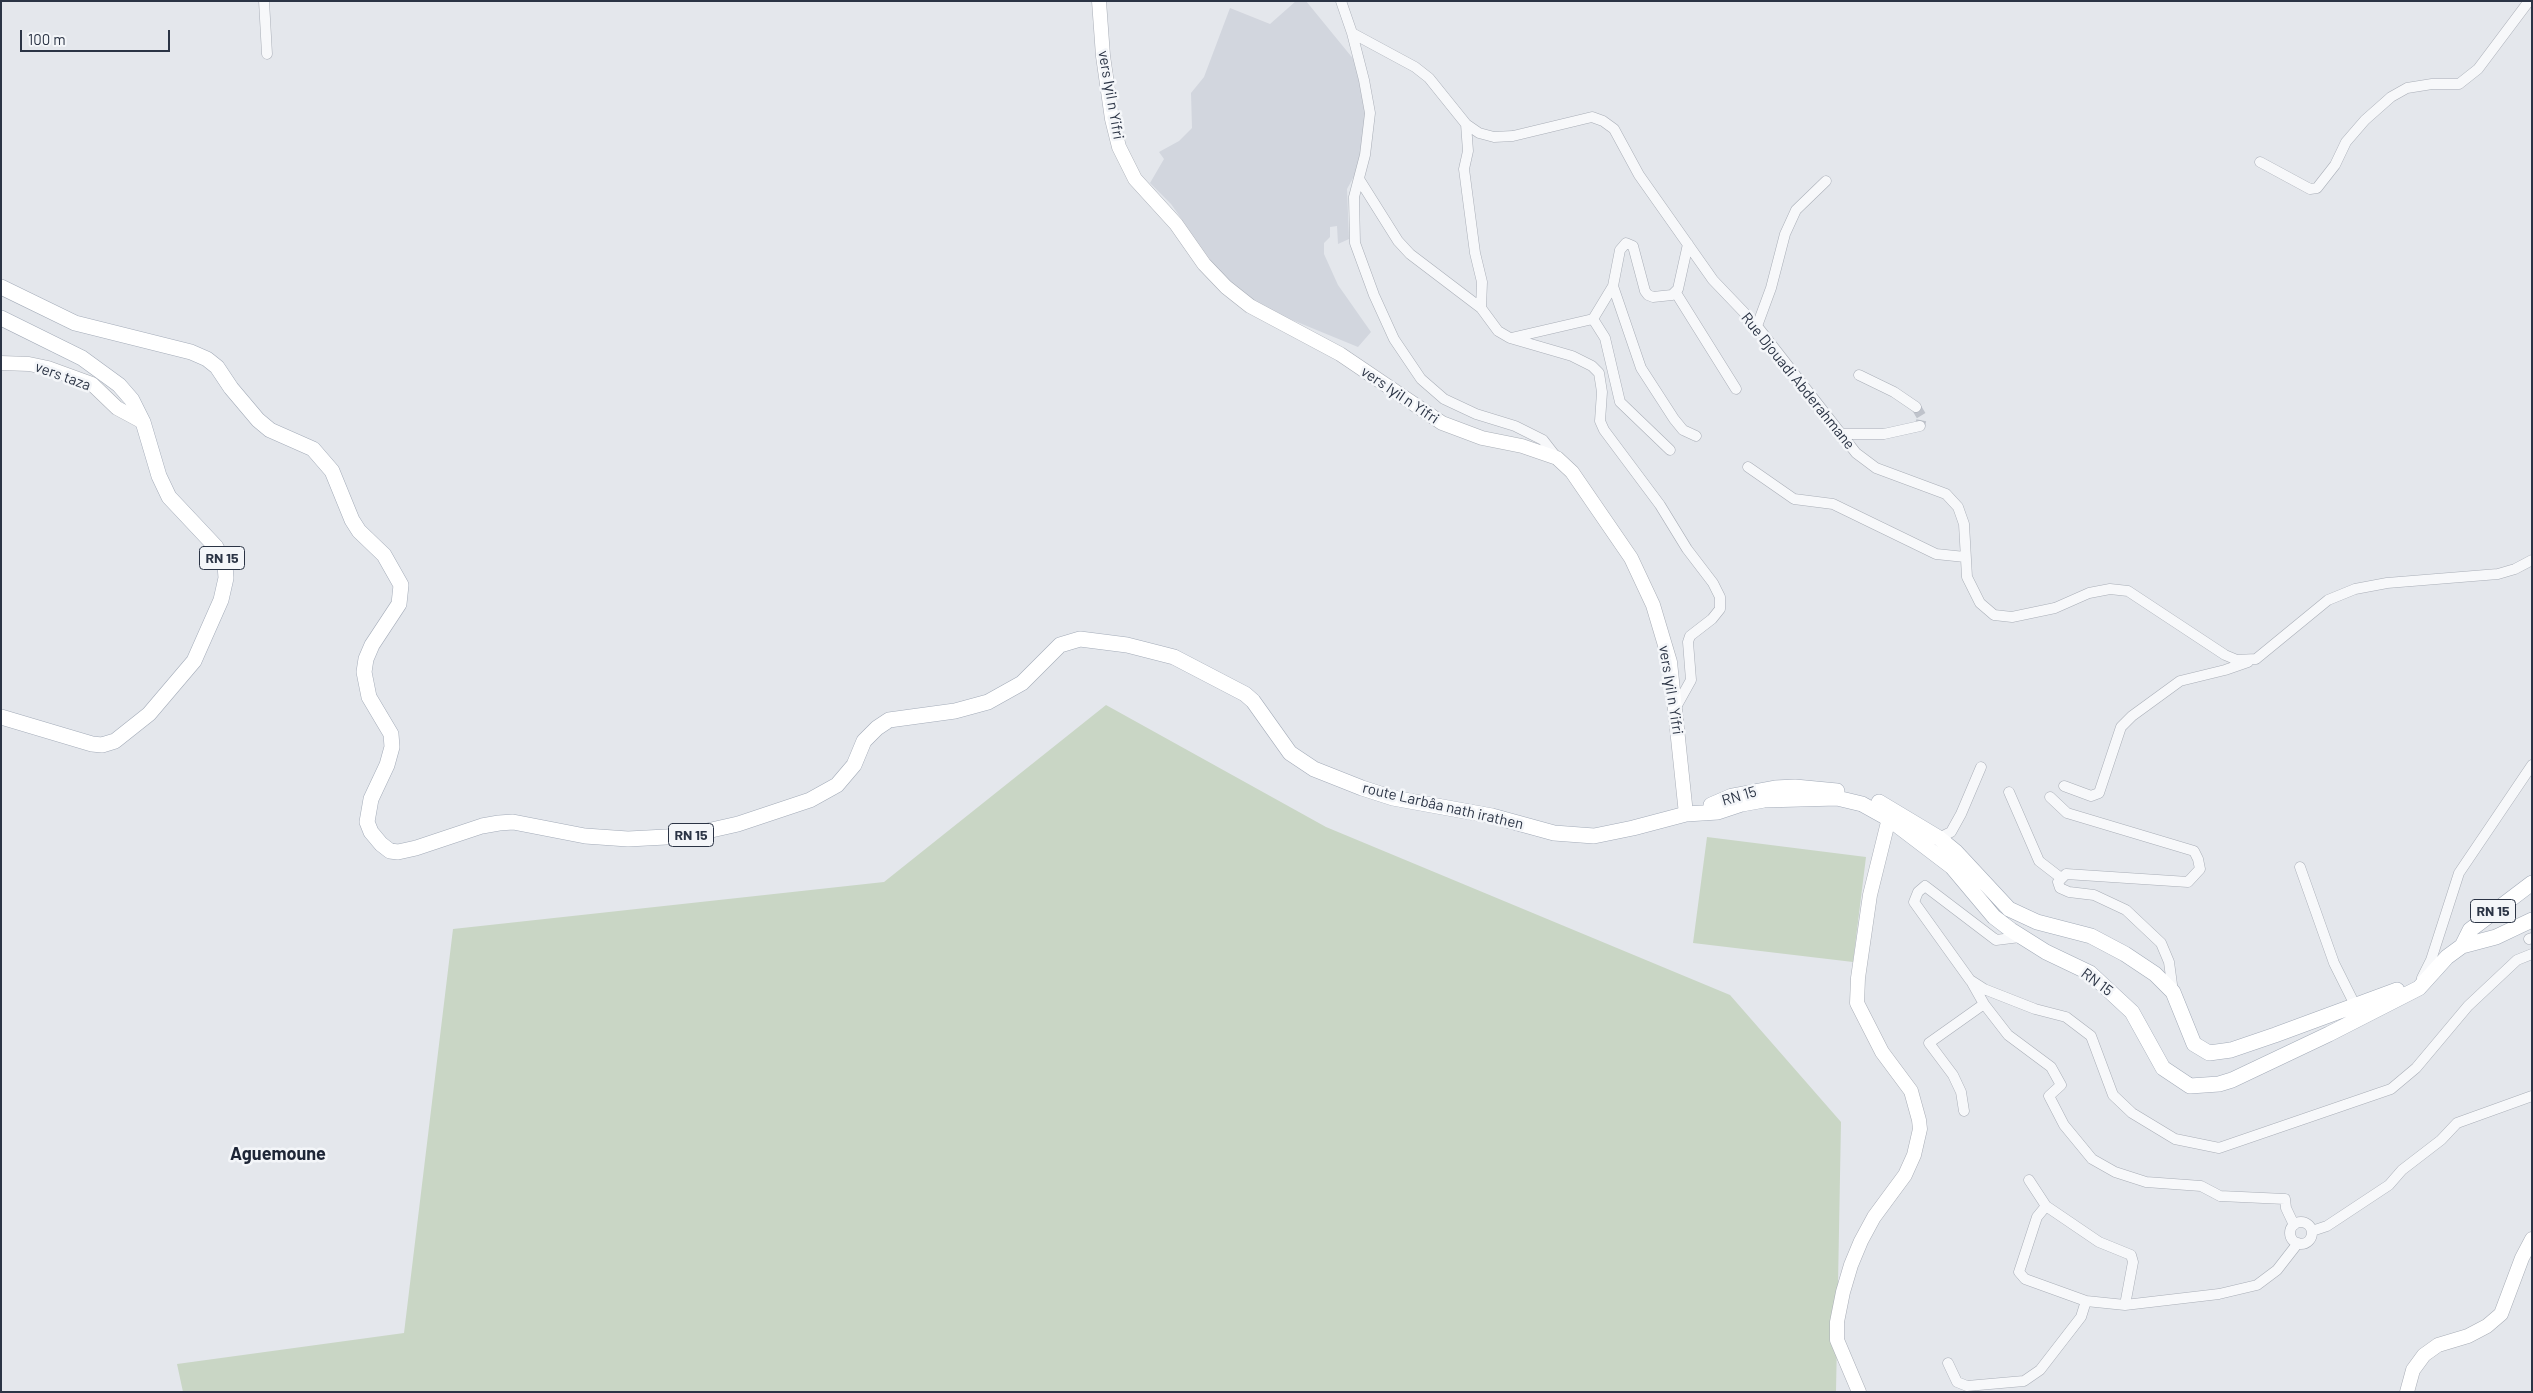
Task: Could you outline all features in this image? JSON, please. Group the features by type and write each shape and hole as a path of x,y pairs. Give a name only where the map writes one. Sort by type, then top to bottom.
{"main road":[{"name":"vers Iγil n Yifri","path":"1099,1 1103,56 1112,119 1120,147 1135,179 1176,224 1204,264 1226,287 1250,306 1340,354 1442,423 1482,438 1522,446 1557,458 1572,472 1631,558 1653,605 1670,662 1691,814"},
{"name":"route Larbâa nath irathen","path":"1,286 74,323 191,352 207,359 217,367 230,388 258,420 270,430 313,449 332,471 352,520 359,531 384,555 401,585 399,604 372,645 366,659 364,672 369,697 391,734 392,747 387,765 371,799 367,822 371,832 390,851 398,852 416,848 499,822 513,822 586,836 645,839 685,836 738,824 810,800 838,785 854,765 864,741 877,728 889,720 955,711 988,702 1018,686 1060,645 1080,639 1128,645 1174,657 1245,694 1253,701 1290,753 1302,762 1362,788 1393,798 1492,816 1532,828 1573,836 1594,836 1691,814"},
{"name":"RN 15","path":"1,318 82,358 101,370 119,385 132,400 143,422 159,476 168,497 216,547 225,565 226,578 221,600 205,640 194,661 149,714 115,742 102,745 92,744 1,716"},
{"name":"vers taza","path":"1,363 29,364 48,368 92,384 117,408 143,422"},
{"name":"RN 15","path":"1691,814 1718,812 1742,804 1764,800 1837,798 1890,814 1939,838 1967,862 2009,909 2037,922 2091,936 2125,954 2155,974 2173,992 2194,1044 2209,1054 2231,1050 2355,1005 2428,975"},
{"name":"RN 15","path":"1890,814 1952,867 1994,917 2020,936 2090,973 2132,1012 2163,1068 2190,1086 2219,1084 2245,1074 2419,988 2428,975 2462,946 2470,930 2532,883"},
{"path":"1859,1392 1836,1340 1837,1322 1843,1292 1861,1241 1905,1175 1914,1155 1920,1129 1920,1120 1911,1091 1879,1048 1857,1003 1859,970 1870,895 1890,814"},
{"name":"RN 15","path":"2462,946 2496,937 2532,920"},
{"path":"2407,1392 2413,1370 2424,1355 2438,1346 2468,1336 2487,1326 2501,1314 2522,1258 2532,1238"}],"street":[{"path":"264,1 267,54"},
{"path":"1341,1 1352,34 1370,113 1365,154 1354,198 1355,244 1374,295 1394,339 1421,379 1444,399 1476,414 1515,426 1543,440 1557,458"},
{"path":"2260,162 2310,189 2316,188 2335,165 2346,142 2391,97 2407,88 2432,84 2459,84 2469,77 2504,36 2529,1"},
{"name":"Rue Djouadi Abderahmane","path":"1352,34 1415,67 1430,78 1466,124 1479,133 1494,137 1514,136 1592,117 1603,121 1620,138 1639,175 1713,280 1757,326 1839,434 1856,453 1876,468 1946,494 1958,507 1964,524 1964,557 1967,577 1980,603 1994,615 2012,617 2055,608 2090,592 2110,589 2128,591 2225,655 2237,660 2256,659"},
{"path":"1466,124 1468,151 1464,168 1482,282 1481,308"},
{"path":"1359,179 1398,241 1410,254 1481,308 1498,332 1510,338 1572,356 1592,366 1599,373 1602,392 1600,422 1604,430 1660,505 1720,597 1720,609 1712,619 1690,636 1688,642 1691,680 1676,708"},
{"path":"1757,326 1771,288 1785,234 1796,210 1826,181"},
{"path":"1510,338 1593,319 1613,286 1620,250 1623,245 1629,242 1633,246 1648,295 1668,296 1676,293"},
{"path":"1688,244 1676,293 1736,389"},
{"path":"1613,286 1641,368 1674,419 1683,430 1696,436"},
{"path":"1593,319 1605,338 1620,402 1670,450"},
{"path":"1859,375 1916,406"},
{"path":"1839,434 1884,434 1913,430 1920,426"},
{"path":"1748,466 1794,499 1833,504 1936,554 1964,557"},
{"path":"2064,786 2091,796 2099,793 2121,727 2132,716 2180,681 2225,670 2256,659 2328,600 2355,589 2388,583 2498,574 2515,569 2532,560"},
{"path":"2428,975 2459,873 2532,765"},
{"path":"1939,838 1951,832 1981,767"},
{"path":"2009,792 2039,861 2061,878"},
{"path":"2050,797 2067,813 2194,851 2200,869 2194,878 2181,884 2087,874 2066,874 2058,882 2060,888 2069,892 2094,895 2126,910 2161,943 2169,962 2173,992"},
{"path":"2300,867 2334,963 2355,1005"},
{"path":"2020,936 1996,940 1926,886 1918,892 1914,902 1970,980 1984,1004 2008,1035 2051,1067 2061,1085 2049,1096 2064,1125 2092,1159 2115,1172 2146,1182 2200,1186 2220,1196 2285,1199 2286,1208 2294,1225 2291,1235 2298,1243 2304,1244 2310,1240 2312,1231"},
{"path":"1970,980 1993,992 2035,1009 2066,1017 2091,1036 2113,1095 2132,1113 2175,1138 2219,1148 2392,1089 2416,1068 2468,1006 2517,960 2532,954"},
{"path":"1964,1111 1961,1092 1953,1076 1929,1043 1984,1004"},
{"path":"2312,1231 2327,1226 2389,1185 2402,1170 2441,1140 2457,1123 2532,1096"},
{"path":"2029,1180 2046,1206 2099,1242 2131,1255 2133,1262 2126,1305"},
{"path":"2046,1206 2037,1217 2019,1272 2025,1279 2086,1301 2126,1305 2219,1294 2257,1285 2277,1270 2298,1243"},
{"path":"2294,1225 2304,1223 2312,1231"},
{"path":"1948,1363 1957,1382 1967,1386 2024,1381 2040,1370 2082,1317 2086,1301"}],"shaded area":[{"path":"1296,1 1306,1 1355,61 1366,105 1365,140 1358,169 1347,189 1349,239 1338,244 1337,226 1330,227 1330,237 1324,243 1324,254 1338,285 1371,332 1358,347 1263,308 1236,289 1221,275 1171,204 1150,183 1164,159 1159,152 1179,141 1192,128 1191,93 1204,77 1230,8 1270,24"}],"green space":[{"path":"1106,705 1326,827 1730,995 1841,1122 1836,1392 183,1392 177,1364 404,1333 453,929 884,882"},
{"path":"1707,837 1866,857 1853,962 1693,943"}],"tunnel":[{"path":"1916,407 1922,417 1920,426"}],"district":[{"name":"Aguemoune","path":"278,1154"}]}
